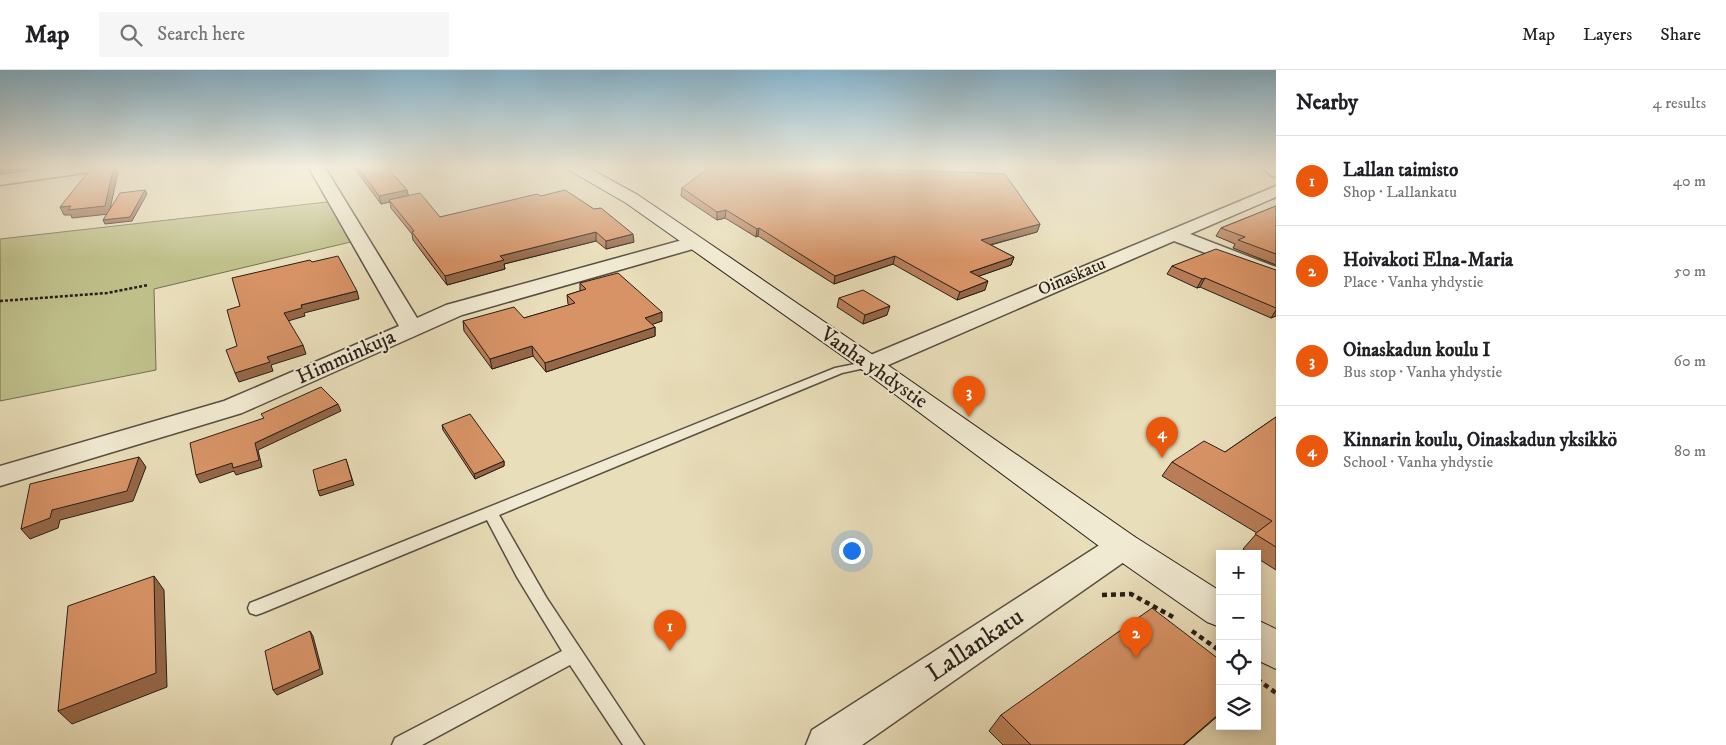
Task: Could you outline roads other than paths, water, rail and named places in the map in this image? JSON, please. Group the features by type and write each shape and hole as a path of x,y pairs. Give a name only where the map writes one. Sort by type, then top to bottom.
{"street":[{"path":"335,198 412,328"},
{"name":"Vanha yhdystie","path":"629,198 870,364 1123,546 1216,608"},
{"name":"Oinaskatu","path":"870,364 1261,198"},
{"path":"1175,235 1276,274"},
{"name":"Himminkuja","path":"0,476 233,407 454,310 693,243"},
{"name":"Lallankatu","path":"827,745 1123,546"},
{"path":"1260,640 1276,650"}],"lane":[{"path":"256,608 839,370 870,364"},
{"path":"490,512 505,542 573,654 634,745"},
{"path":"402,745 573,654"}],"place":[{"name":"Oinaskadun koulu I","path":"969,417"},
{"name":"Kinnarin koulu, Oinaskadun yksikkö","path":"1162,458"},
{"name":"Lallan taimisto","path":"670,651"},
{"name":"Hoivakoti Elna-Maria","path":"1136,658"}]}
